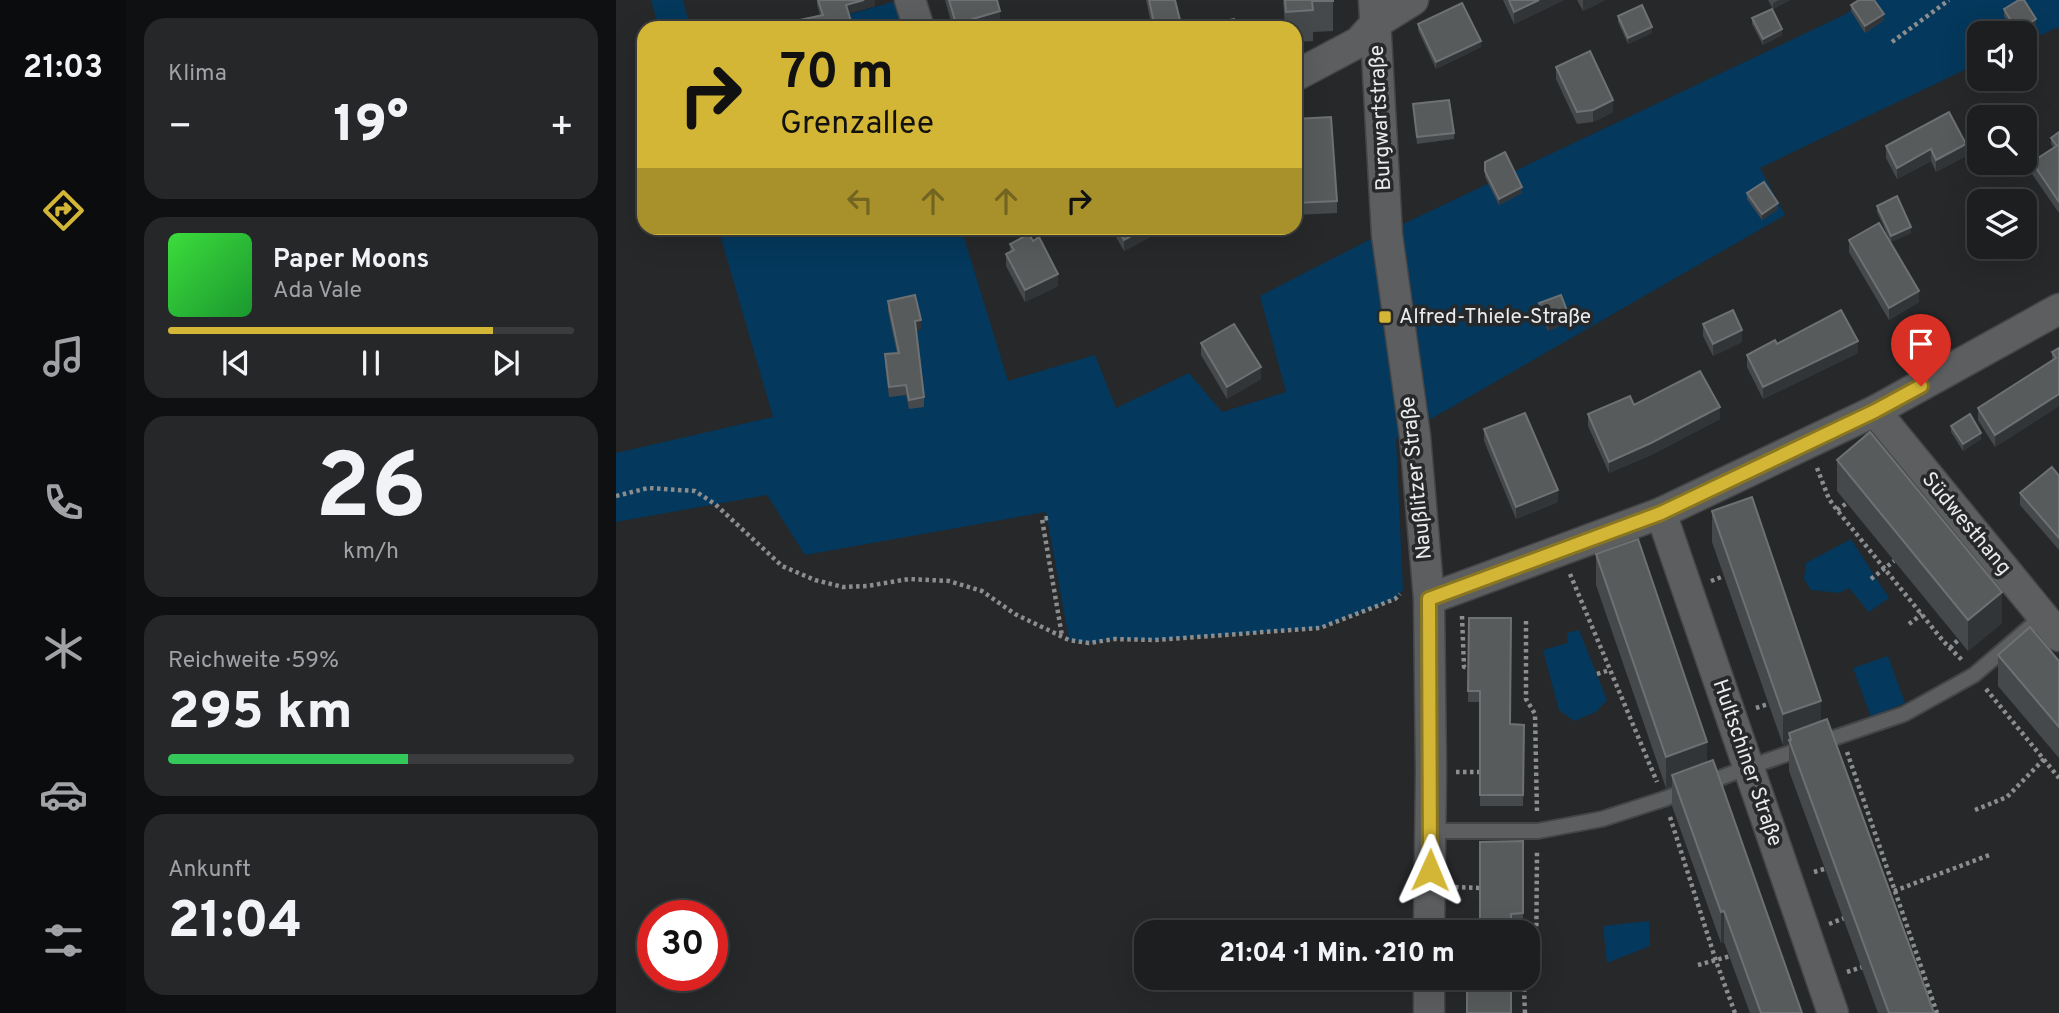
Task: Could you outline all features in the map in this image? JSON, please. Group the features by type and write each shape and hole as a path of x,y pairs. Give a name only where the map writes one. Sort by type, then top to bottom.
{"street":[{"path":"911,0 917,21"},
{"path":"1302,72 1359,42 1375,12 1413,0"},
{"name":"Burgwartstraße","path":"1375,12 1387,235"},
{"name":"Naußlitzer Straße","path":"1387,235 1415,436 1441,594 1429,920"},
{"path":"1441,594 1661,513 1875,411 2059,309"},
{"name":"Südwesthang","path":"1875,411 2051,626"},
{"name":"Hultschiner Straße","path":"1661,513 1833,1013"},
{"path":"1429,990 1429,1013"}],"lane":[{"path":"1431,831 1537,838 1602,819 1904,714 1974,675 2051,626"}],"path":[{"path":"1892,42 1950,0"},
{"path":"1810,440 1829,499 1837,510 2059,778"},
{"path":"616,496 648,488 695,491 715,503 782,566 815,580 843,587 909,579 949,581 982,591 1015,614 1063,637 1088,643 1115,639 1155,640 1320,628 1395,599 1403,590 1441,594 1463,619 1464,667 1468,667"},
{"path":"1837,510 1847,503"},
{"path":"1048,518 1042,519 1063,637"},
{"path":"1560,550 1654,774"},
{"path":"1871,579 1895,561"},
{"path":"1909,624 1922,614"},
{"path":"1525,1013 1524,990 1536,975 1537,838 1535,714 1526,699 1526,621"},
{"path":"1950,648 1959,639"},
{"path":"1597,674 1610,670"},
{"path":"1841,734 1937,1013"},
{"path":"1975,810 2007,797 2044,759"},
{"path":"1459,772 1480,772"},
{"path":"1667,809 1735,1013"},
{"path":"1894,891 1992,854"},
{"path":"1461,887 1480,888"},
{"path":"1805,932 1858,914"},
{"path":"1698,964 1741,952"}],"shaded area":[{"path":"651,0 683,0 688,21 657,21"},
{"path":"1860,0 2059,0 2059,27 2037,37 2037,21 1967,21 1967,69 1760,168 1785,215 1396,439 1403,590 1395,599 1320,628 1155,640 1115,639 1089,643 1069,640 1046,512 805,555 767,495 616,522 616,453 773,417 720,235 963,235 1008,381 1095,355 1116,408 1189,373 1222,412 1286,392 1260,296 1365,242 1848,13"},
{"path":"896,1 902,21 825,21"},
{"path":"1851,539 1889,598 1869,612 1849,588 1839,593 1811,590 1804,579 1806,563"},
{"path":"1579,630 1607,700 1596,712 1574,721 1559,710 1543,650 1568,643 1567,633"},
{"path":"1888,656 1905,703 1871,717 1853,668"},
{"path":"1649,921 1650,946 1607,963 1603,926"}],"building":[{"path":"818,0 864,0 846,5 851,21 795,21 823,15"},
{"path":"949,0 997,0 1000,11 966,21 955,21"},
{"path":"1149,0 1175,0 1180,21 1154,21"},
{"path":"1285,0 1333,1 1312,1 1313,10 1286,12"},
{"path":"1509,0 1539,0 1514,12"},
{"path":"1859,0 1874,0 1884,14 1865,26 1851,5"},
{"path":"2024,0 2036,19 2011,21 2004,9"},
{"path":"1462,3 1481,41 1436,62 1418,24"},
{"path":"1642,5 1652,27 1628,38 1618,16"},
{"path":"1772,9 1782,29 1763,39 1752,18"},
{"path":"1590,51 1613,100 1593,110 1577,112 1556,67"},
{"path":"1449,100 1454,133 1417,137 1413,104"},
{"path":"1949,112 1966,144 1936,160 1931,149 1897,168 1886,146"},
{"path":"1331,117 1337,201 1302,203 1302,119"},
{"path":"2059,132 2059,146 2057,146 2051,138"},
{"path":"2059,146 2059,202 2037,169 2037,159"},
{"path":"1505,152 1522,187 1499,199 1485,171 1485,162"},
{"path":"1764,182 1778,203 1762,214 1747,193"},
{"path":"1897,196 1911,227 1891,236 1877,206"},
{"path":"1879,223 1919,291 1889,308 1849,240"},
{"path":"1027,235 1033,241 1039,237 1058,274 1025,290 1006,254 1014,250 1010,244"},
{"path":"915,295 921,320 915,321 924,397 909,400 906,385 889,387 885,354 899,353 888,301"},
{"path":"1561,295 1569,316 1548,325 1539,303"},
{"path":"1733,310 1742,330 1713,344 1703,324"},
{"path":"1841,310 1858,341 1763,387 1747,355 1775,340 1777,344"},
{"path":"1234,324 1261,367 1227,387 1201,343"},
{"path":"2059,348 2059,394 1995,435 1978,408 2056,358 2052,352"},
{"path":"1700,371 1720,407 1609,462 1588,414 1630,396 1634,405"},
{"path":"1525,413 1558,490 1516,507 1484,429"},
{"path":"1970,414 1981,433 1963,444 1951,426"},
{"path":"1870,432 2002,592 1968,620 1837,460"},
{"path":"2052,467 2059,476 2059,538 2020,493"},
{"path":"1752,497 1821,701 1783,714 1712,511"},
{"path":"1638,539 1707,742 1666,757 1596,554"},
{"path":"1469,618 1511,618 1510,724 1524,725 1523,795 1480,795 1480,691 1468,691"},
{"path":"2030,627 2059,661 2059,727 1998,655"},
{"path":"1827,719 1934,1013 1889,1013 1789,740 1789,733"},
{"path":"1713,760 1802,1013 1761,1013 1672,775"},
{"path":"1523,841 1523,913 1511,914 1511,920 1480,920 1480,842"},
{"path":"1467,990 1511,990 1511,1013 1467,1013"}],"place":[{"name":"Alfred-Thiele-Straße","path":"1385,317"}],"route":[{"path":"1430,870 1429,599 1661,513 1875,411 1921,386"}]}
